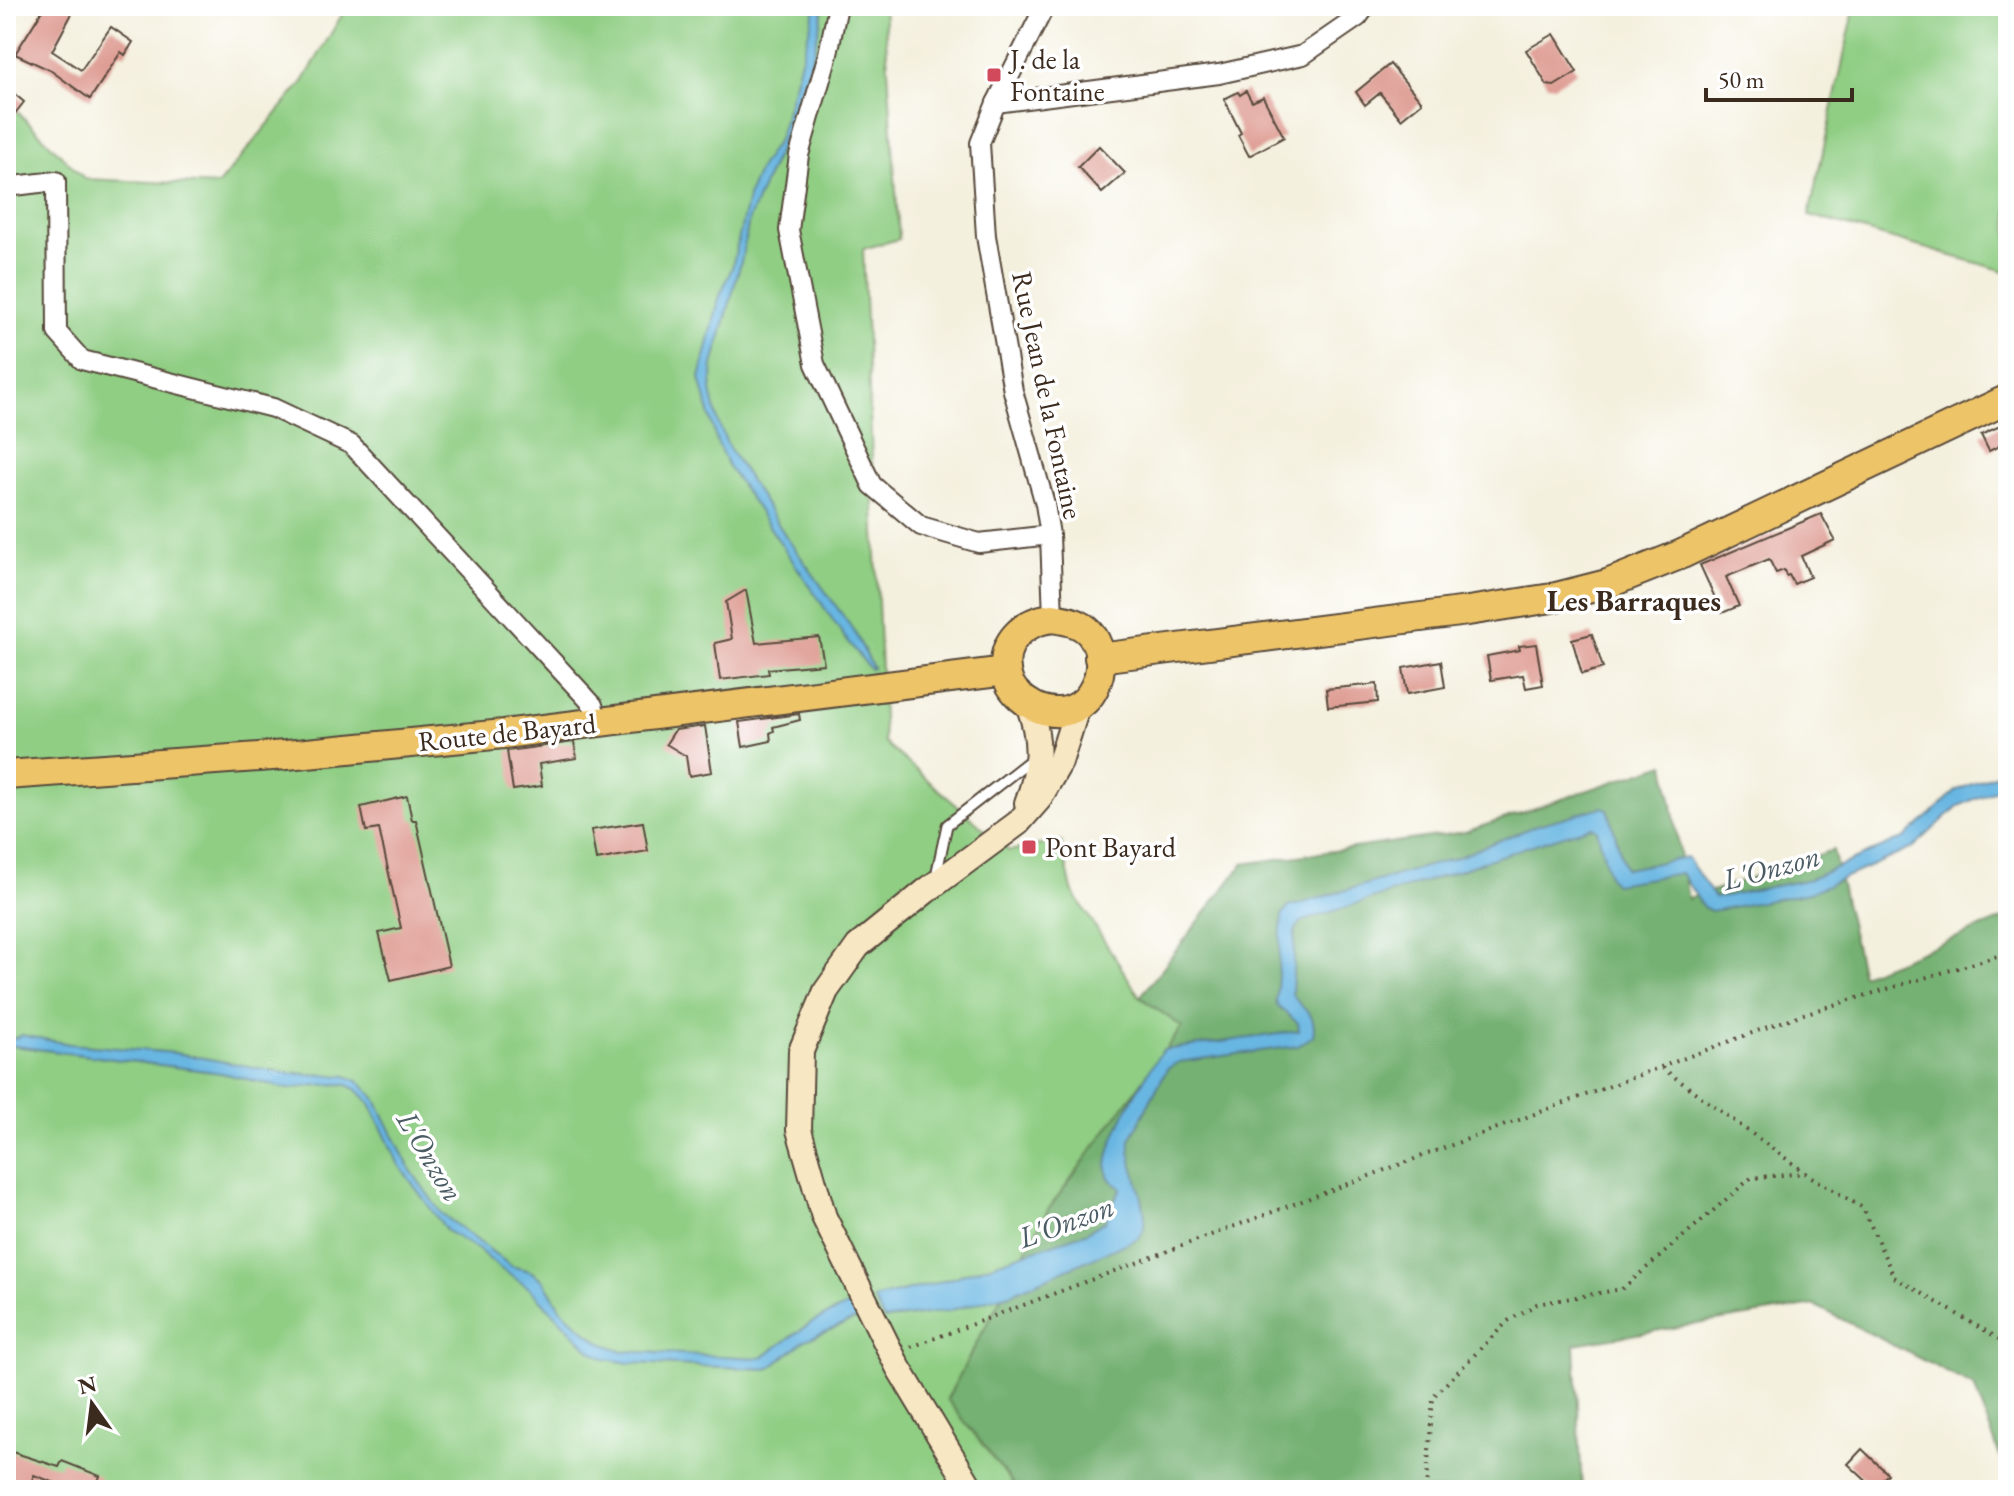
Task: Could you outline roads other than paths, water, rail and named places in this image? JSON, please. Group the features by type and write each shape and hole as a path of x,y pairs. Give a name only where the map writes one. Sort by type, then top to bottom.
{"main road":[{"path":"1099,658 1468,611 1552,598 1607,584 1682,554 2008,399"},
{"path":"972,1490 891,1352 824,1217 799,1130 801,1051 826,991 858,946 1018,823 1044,792 1060,762 1077,708 1092,694 1099,679 1099,658 1085,628 1071,621 1053,618 1022,627 1006,653 1008,681 1016,694 1028,704 1052,712 1077,708"},
{"name":"Route de Bayard","path":"6,775 286,755 598,722 1006,671"},
{"path":"1018,823 1033,788 1038,753 1036,725 1028,704"}],"street":[{"path":"838,6 828,54 799,155 789,230 815,364 872,485 921,526 979,543 1050,535"},
{"name":"Rue Jean de la Fontaine","path":"1045,6 996,103 980,143 986,236 1013,391 1045,504 1050,535 1053,618"},
{"path":"996,103 1219,74 1303,55 1358,17 1366,6"},
{"path":"6,187 56,181 57,332 82,360 273,408 352,445 593,705 598,722"}],"lane":[{"path":"930,888 947,825 1038,753"}],"water":[{"path":"816,6 824,6 814,52 793,117 749,219 742,258 713,365 711,391 718,422 729,448 787,538 854,631 873,668 870,669 843,635 728,466 716,440 700,378 720,295 732,268 749,193 759,169 779,138"},
{"path":"2008,769 2008,785 1958,806 1913,848 1809,893 1711,911 1703,907 1681,873 1615,884 1609,876 1597,830 1592,827 1301,922 1295,931 1292,994 1311,1017 1313,1036 1298,1046 1179,1062 1167,1069 1130,1140 1145,1217 1139,1238 1010,1294 948,1311 884,1320 873,1299 937,1283 1085,1233 1105,1221 1121,1188 1111,1181 1107,1163 1117,1130 1136,1092 1163,1050 1299,1031 1298,1023 1276,1002 1282,915 1289,907 1458,857 1537,825 1602,807 1608,809 1625,869 1687,857 1715,898 1810,879 1906,837 1957,790"},
{"path":"21,1035 70,1044 176,1053 286,1073 346,1076 360,1082 375,1098 410,1169 441,1213 511,1266 530,1271 544,1281 560,1308 577,1324 599,1342 622,1351 761,1358 812,1322 851,1304 860,1318 805,1340 766,1369 629,1363 605,1359 592,1352 528,1287 447,1231 399,1165 370,1103 356,1089 345,1084 288,1089 221,1073 6,1045 6,1037"}],"place":[{"name":"J. de la Fontaine","path":"994,75"},
{"name":"Pont Bayard","path":"1029,847"}],"district":[{"name":"Les Barraques","path":"1634,601"}],"water label":[{"name":"L'Onzon","path":"1771,868"},
{"name":"L'Onzon","path":"430,1156"},
{"name":"L'Onzon","path":"1066,1222"}]}
